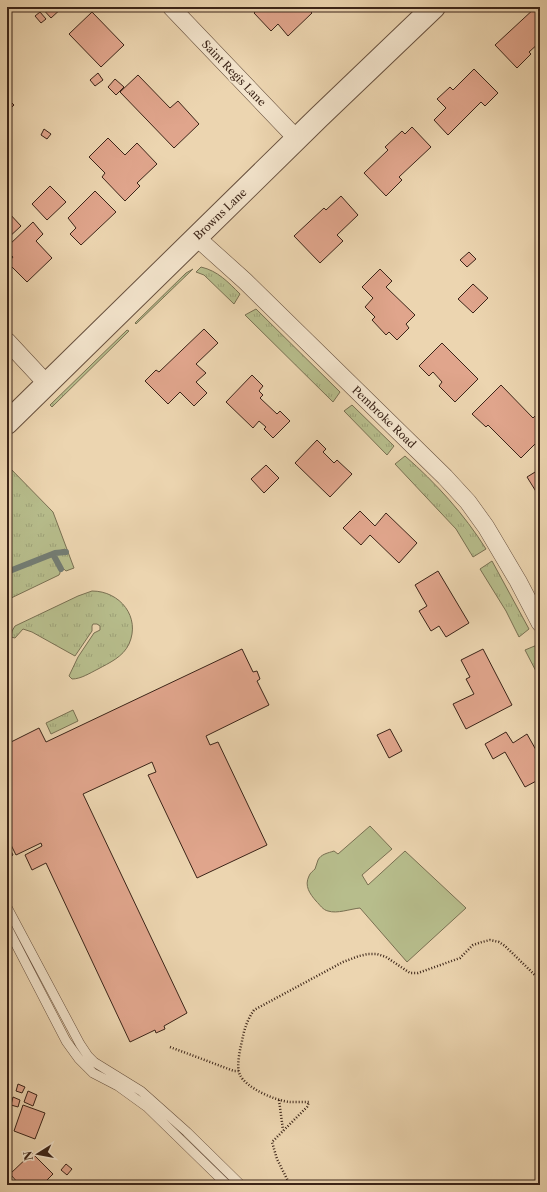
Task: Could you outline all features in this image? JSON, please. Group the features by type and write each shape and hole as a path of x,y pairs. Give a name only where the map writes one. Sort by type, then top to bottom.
{"street":[{"name":"Saint Regis Lane","path":"171,7 297,139"},
{"name":"Browns Lane","path":"7,423 196,237 434,7"},
{"name":"Pembroke Road","path":"196,237 245,281 445,477 468,502 486,527 518,581 540,623"},
{"path":"7,342 47,384"}],"lane":[{"path":"7,907 80,1044 88,1056 94,1062 126,1081 153,1100 242,1185"},
{"path":"7,927 66,1041 79,1059 93,1073 118,1086 147,1107 227,1185"}],"path":[{"path":"290,1185 272,1142 307,1107 309,1102 291,1102 254,1089 240,1074 238,1066 240,1047 249,1017 254,1010 359,956 377,954 386,957 410,973 418,973 460,958 473,946 490,940 499,942 505,946 540,980"},
{"path":"170,1048 234,1071 239,1071"},
{"path":"279,1099 283,1131"}],"green space":[{"path":"201,267 218,274 240,294 234,304 204,275 196,272"},
{"path":"193,269 136,324 135,323 186,273"},
{"path":"256,309 340,392 333,402 245,315"},
{"path":"127,330 129,331 52,407 50,405"},
{"path":"352,405 394,446 387,455 344,411"},
{"path":"405,456 428,477 449,500 486,549 473,557 456,529 395,464"},
{"path":"7,465 53,512 74,568 66,571 56,558 56,554 62,553 66,555 67,551 65,549 7,570"},
{"path":"52,556 60,569 59,575 7,600 7,573"},
{"path":"492,561 529,629 519,637 506,611 480,569"},
{"path":"92,591 111,595 126,607 130,615 132,634 129,644 123,653 111,662 82,677 72,679 69,676 78,657 94,633 100,630 100,626 97,624 93,624 92,631 75,656 32,632 23,629 15,638 11,637 15,626 78,596"},
{"path":"537,645 540,648 540,679 525,650"},
{"path":"73,710 78,721 51,734 46,723"},
{"path":"370,826 392,849 362,875 368,885 405,851 466,908 407,962 360,908 335,912 326,910 310,893 307,886 309,875 315,869 321,856 334,851 338,854"}],"building":[{"path":"41,7 63,7 51,18"},
{"path":"260,7 306,7 312,13 288,36 278,24 271,31 254,13"},
{"path":"536,7 540,7 540,42 529,52 531,54 517,68 495,45"},
{"path":"40,12 46,19 41,23 35,16"},
{"path":"92,12 124,45 101,67 69,34"},
{"path":"474,69 498,93 485,106 481,102 448,135 434,120 446,108 437,99 450,87 453,90"},
{"path":"98,73 103,80 95,86 90,80"},
{"path":"138,75 170,108 178,101 199,124 174,148 120,92"},
{"path":"115,79 124,87 116,95 108,87"},
{"path":"7,98 14,105 7,112"},
{"path":"412,127 431,147 399,177 402,180 386,196 364,173 388,150 385,147 402,131 405,134"},
{"path":"44,129 51,134 47,139 41,135"},
{"path":"108,138 125,155 137,143 157,164 137,183 140,186 125,201 102,177 105,173 89,157"},
{"path":"50,186 66,202 47,220 32,204"},
{"path":"95,191 116,212 81,245 70,234 76,228 68,218"},
{"path":"341,196 358,215 337,235 343,241 320,263 294,236 324,208 326,210"},
{"path":"8,212 21,226 7,239 7,213"},
{"path":"33,222 43,234 36,241 52,258 27,282 8,263 13,257 7,251 7,247"},
{"path":"469,252 476,259 467,267 460,260"},
{"path":"380,269 392,281 386,287 415,315 406,324 409,328 397,340 389,332 386,335 372,320 375,317 365,307 373,298 362,287"},
{"path":"473,284 488,298 473,313 458,299"},
{"path":"204,329 218,343 196,364 206,373 196,382 207,393 194,406 180,392 168,404 145,381 156,370 159,372"},
{"path":"442,343 478,379 455,402 439,386 442,382 433,372 429,376 419,366"},
{"path":"252,375 263,386 259,391 263,395 260,398 277,414 280,411 290,421 273,438 264,429 266,427 259,421 253,428 226,402"},
{"path":"501,385 533,418 540,411 540,439 521,458 488,425 486,427 472,414"},
{"path":"317,440 326,449 323,452 334,463 337,460 352,474 330,497 295,463"},
{"path":"266,465 279,478 264,493 251,479"},
{"path":"540,469 540,498 527,477"},
{"path":"360,511 375,526 386,513 417,543 399,563 370,535 361,545 343,528"},
{"path":"438,571 469,623 446,637 439,626 431,631 419,611 427,606 415,585"},
{"path":"242,649 253,672 257,671 260,679 257,681 269,705 206,736 210,745 218,742 267,845 197,878 148,775 156,772 152,762 83,794 187,1013 164,1026 165,1029 156,1033 155,1030 130,1042 46,863 32,870 25,855 42,846 41,843 16,855 7,837 7,744 39,728 46,742"},
{"path":"483,649 512,705 466,729 453,704 474,694 466,679 470,677 461,660"},
{"path":"390,729 402,751 389,758 377,735"},
{"path":"506,732 513,743 527,734 540,757 540,779 525,787 505,752 493,759 485,744"},
{"path":"7,843 13,855 7,859"},
{"path":"18,1084 25,1087 22,1093 16,1091"},
{"path":"28,1091 37,1095 33,1106 24,1102"},
{"path":"13,1097 20,1100 18,1107 11,1105"},
{"path":"23,1105 45,1113 35,1139 14,1131"},
{"path":"32,1153 53,1174 42,1185 20,1185 10,1174"},
{"path":"66,1164 72,1169 67,1175 61,1170"}],"waterway":[{"path":"7,572 55,553 66,552"},
{"path":"54,556 61,569"}]}
